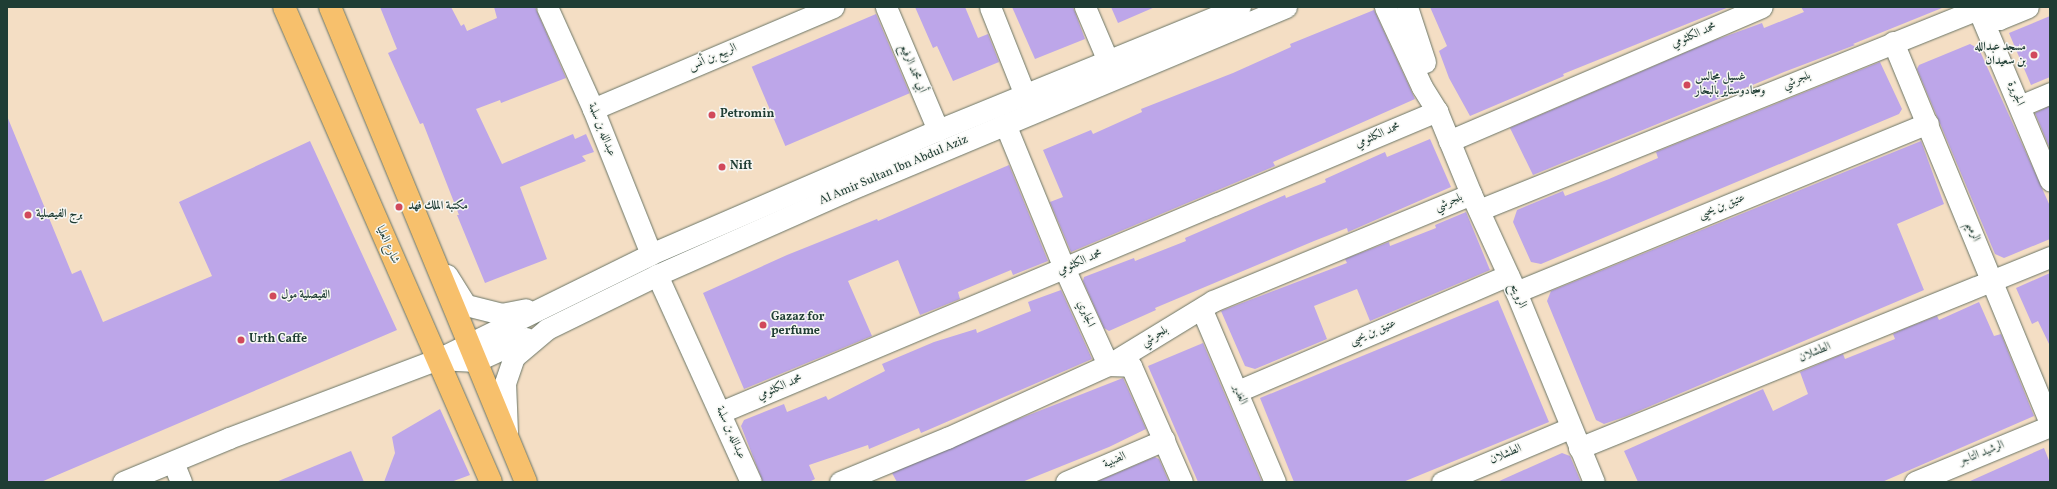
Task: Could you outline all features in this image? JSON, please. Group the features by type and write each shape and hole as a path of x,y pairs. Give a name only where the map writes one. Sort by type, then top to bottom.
{"main road":[{"name":"شارع العليا","path":"284,7 438,359 487,481"},
{"path":"330,7 526,482"}],"street":[{"name":"عبدالله بن سلمة","path":"547,7 593,109 651,254"},
{"name":"الربيع بن أنس","path":"593,109 833,7"},
{"name":"أبي محمد الرفيع","path":"886,7 938,130"},
{"path":"990,7 1026,95"},
{"path":"1086,7 1108,61"},
{"name":"Al Amir Sultan Ibn Abdul Aziz","path":"123,482 438,359 473,352 550,303 651,254 938,130 1240,7"},
{"name":"Al Amir Sultan Ibn Abdul Aziz","path":"507,439 505,383 514,357 546,329 657,275 1005,124 1286,7"},
{"path":"1385,7 1422,86 1437,111"},
{"path":"1407,7 1429,71 1437,111"},
{"name":"محمد الكلثومي","path":"1449,141 1762,7"},
{"name":"بلجرشي","path":"840,482 947,438 1108,366 1202,310 1213,301 1893,42 1988,11 2028,7"},
{"name":"الجريرة","path":"1988,11 2020,106 2050,180"},
{"name":"الرميم","path":"1893,42 1928,123 2050,422"},
{"path":"2020,106 2050,93"},
{"name":"الرويتع","path":"1437,111 1475,202 1512,284 1570,428 1594,482"},
{"name":"محمد الكلثومي","path":"721,412 1065,270 1437,111"},
{"name":"عتيق بن يحيى","path":"1238,391 1928,123"},
{"name":"الجابري","path":"1005,124 1065,270 1108,366"},
{"name":"Al Amir Sultan Ibn Abdul Aziz","path":"434,256 466,305 501,314 550,303"},
{"name":"الطشلان","path":"1579,448 1993,282 2050,257"},
{"name":"عبدالله بن سلمة","path":"657,275 752,482"},
{"name":"الغدير","path":"1202,310 1238,391 1275,482"},
{"path":"473,352 546,329"},
{"path":"1108,366 1131,366 1182,482"},
{"name":"الرشيد التاجر","path":"1915,482 2050,426"},
{"name":"الطشلان","path":"1442,482 1570,428"},
{"name":"الضبية","path":"1066,482 1087,478 1164,440"},
{"path":"173,462 181,482"}],"building":[{"path":"380,7 451,7 461,26 464,24 467,31 497,18 494,7 535,7 566,78 501,103 500,100 476,109 502,164 573,134 575,139 586,134 594,152 582,156 586,161 520,187 547,259 485,283 457,215 459,215 423,123 420,124 388,53 397,49"},
{"path":"915,7 965,7 978,38 988,34 999,62 953,81 937,46 933,48"},
{"path":"1012,7 1073,7 1085,39 1035,59"},
{"path":"1111,7 1155,7 1118,23"},
{"path":"1430,7 1729,7 1563,74 1564,76 1470,116 1449,78 1439,51 1447,46"},
{"path":"1801,7 1942,8 1853,44 1855,45 1784,72 1533,175 1510,128 1710,42 1762,23 1764,28 1804,12"},
{"path":"1374,10 1415,99 1273,162 1275,166 1071,252 1050,202 1063,197 1043,150 1091,130 1093,134 1142,112 1141,109 1233,73 1291,47 1290,44"},
{"path":"876,14 910,93 785,146 752,67"},
{"name":"مسجد عبدالله بن سعيدان","path":"2050,16 2050,77 2031,85 2009,33"},
{"path":"1970,44 1979,49 2050,206 2050,239 2004,258 1995,254 1917,69 1919,65"},
{"path":"1880,62 1902,109 1899,114 1541,264 1531,262 1513,222 1517,210 1563,191 1565,196 1609,179 1658,158 1656,152"},
{"path":"2050,106 2050,149 2035,113"},
{"name":"الفيصلية مول","path":"7,116 72,274 81,270 103,322 212,276 179,202 310,141 397,330 41,482 7,482"},
{"path":"1430,139 1451,187 1348,232 1347,228 1314,241 1155,308 1156,310 1109,331 1104,328 1083,281 1084,277 1134,258 1135,261 1186,241 1185,238 1285,195 1286,198 1326,182 1325,179 1385,152 1387,157"},
{"path":"1921,141 1944,204 1897,224 1924,290 1627,416 1604,424 1596,420 1547,301 1551,291"},
{"path":"1009,165 1048,261 1013,275 1011,270 958,292 960,299 920,315 898,260 848,281 872,336 744,389 703,293 787,255 877,219 878,221"},
{"path":"1466,212 1490,270 1370,321 1357,289 1314,306 1327,339 1255,369 1245,366 1221,311 1347,263 1345,259 1389,242 1390,246 1436,228 1435,225"},
{"path":"2050,273 2050,346 2038,321 2032,324 2016,288"},
{"path":"1061,290 1092,359 921,433 919,428 869,449 868,445 809,465 815,479 809,482 763,482 741,426 744,420 784,404 787,412 826,396 828,400 885,371 882,364 934,342 976,329 977,333 1031,311 1028,302"},
{"path":"1498,300 1549,422 1403,482 1294,482 1260,398"},
{"path":"1979,302 1994,336 2001,334 2034,416 1882,482 1638,482 1624,451 1763,389 1773,411 1808,394 1800,372 1843,354 1845,359 1895,339 1893,334 1904,329 1937,316 1939,320"},
{"path":"1203,343 1262,482 1198,482 1148,366"},
{"path":"1123,378 1146,429 1109,447 1022,482 897,482 892,473 1016,420"},
{"path":"440,409 470,475 451,482 384,482 395,453 392,437"},
{"path":"2044,448 2050,463 2050,482 1968,482"},
{"path":"351,451 364,482 276,482"},
{"path":"1562,453 1570,456 1581,482 1497,482"},
{"path":"1155,457 1159,459 1169,482 1096,482"}],"place":[{"name":"مسجد عبدالله بن سعيدان","path":"2034,55"},
{"name":"غسيل مجالس وسجادوستاير بالبخار","path":"1687,85"},
{"name":"Petromin","path":"712,115"},
{"name":"Nift","path":"722,167"},
{"name":"مكتبة الملك فهد","path":"399,207"},
{"name":"برج الفيصلية","path":"28,215"},
{"name":"الفيصلية مول","path":"273,296"},
{"name":"Gazaz for perfume","path":"763,325"},
{"name":"Urth Caffe","path":"241,340"}]}
